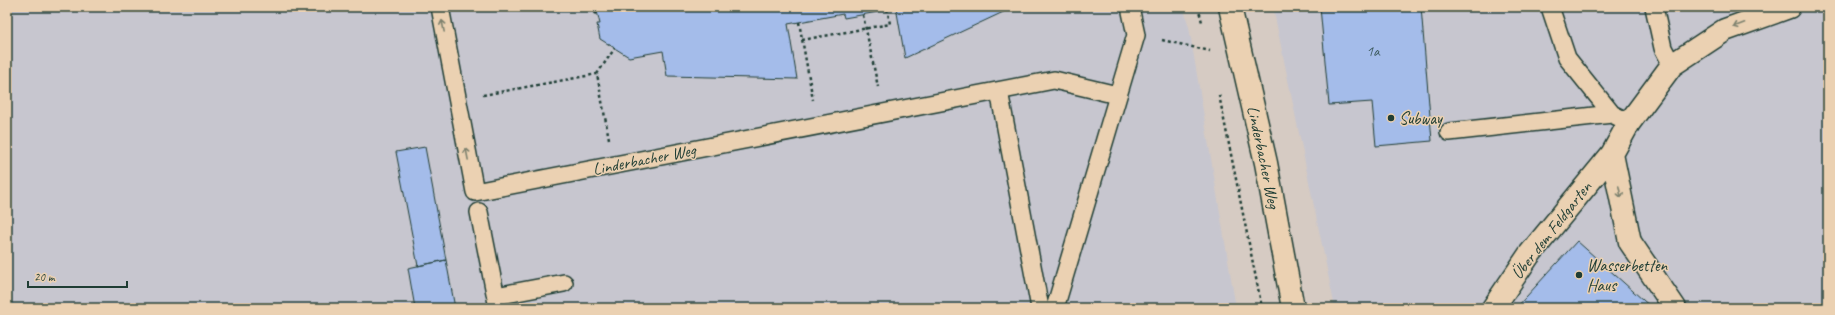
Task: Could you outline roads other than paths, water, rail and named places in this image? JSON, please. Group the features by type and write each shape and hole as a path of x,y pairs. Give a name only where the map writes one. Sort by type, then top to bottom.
{"street":[{"name":"Linderbacher Weg","path":"1230,7 1266,164 1293,308"},
{"name":"Über dem Feldgarten","path":"1675,308 1630,242 1612,154 1620,118 1672,65 1725,30 1789,7"},
{"name":"Über dem Feldgarten","path":"1493,308 1529,255 1612,154"}],"lane":[{"name":"Linderbacher Weg","path":"440,7 475,192 1054,80 1117,95"},
{"path":"1055,308 1136,35 1130,7"},
{"path":"1550,7 1567,58 1620,118"},
{"path":"1654,7 1663,48 1672,65"},
{"path":"999,91 1040,308"},
{"path":"1449,132 1620,118"},
{"path":"479,212 497,302 564,284"}],"place":[{"name":"Subway","path":"1391,118"},
{"name":"Wasserbetten Haus","path":"1579,275"}]}
